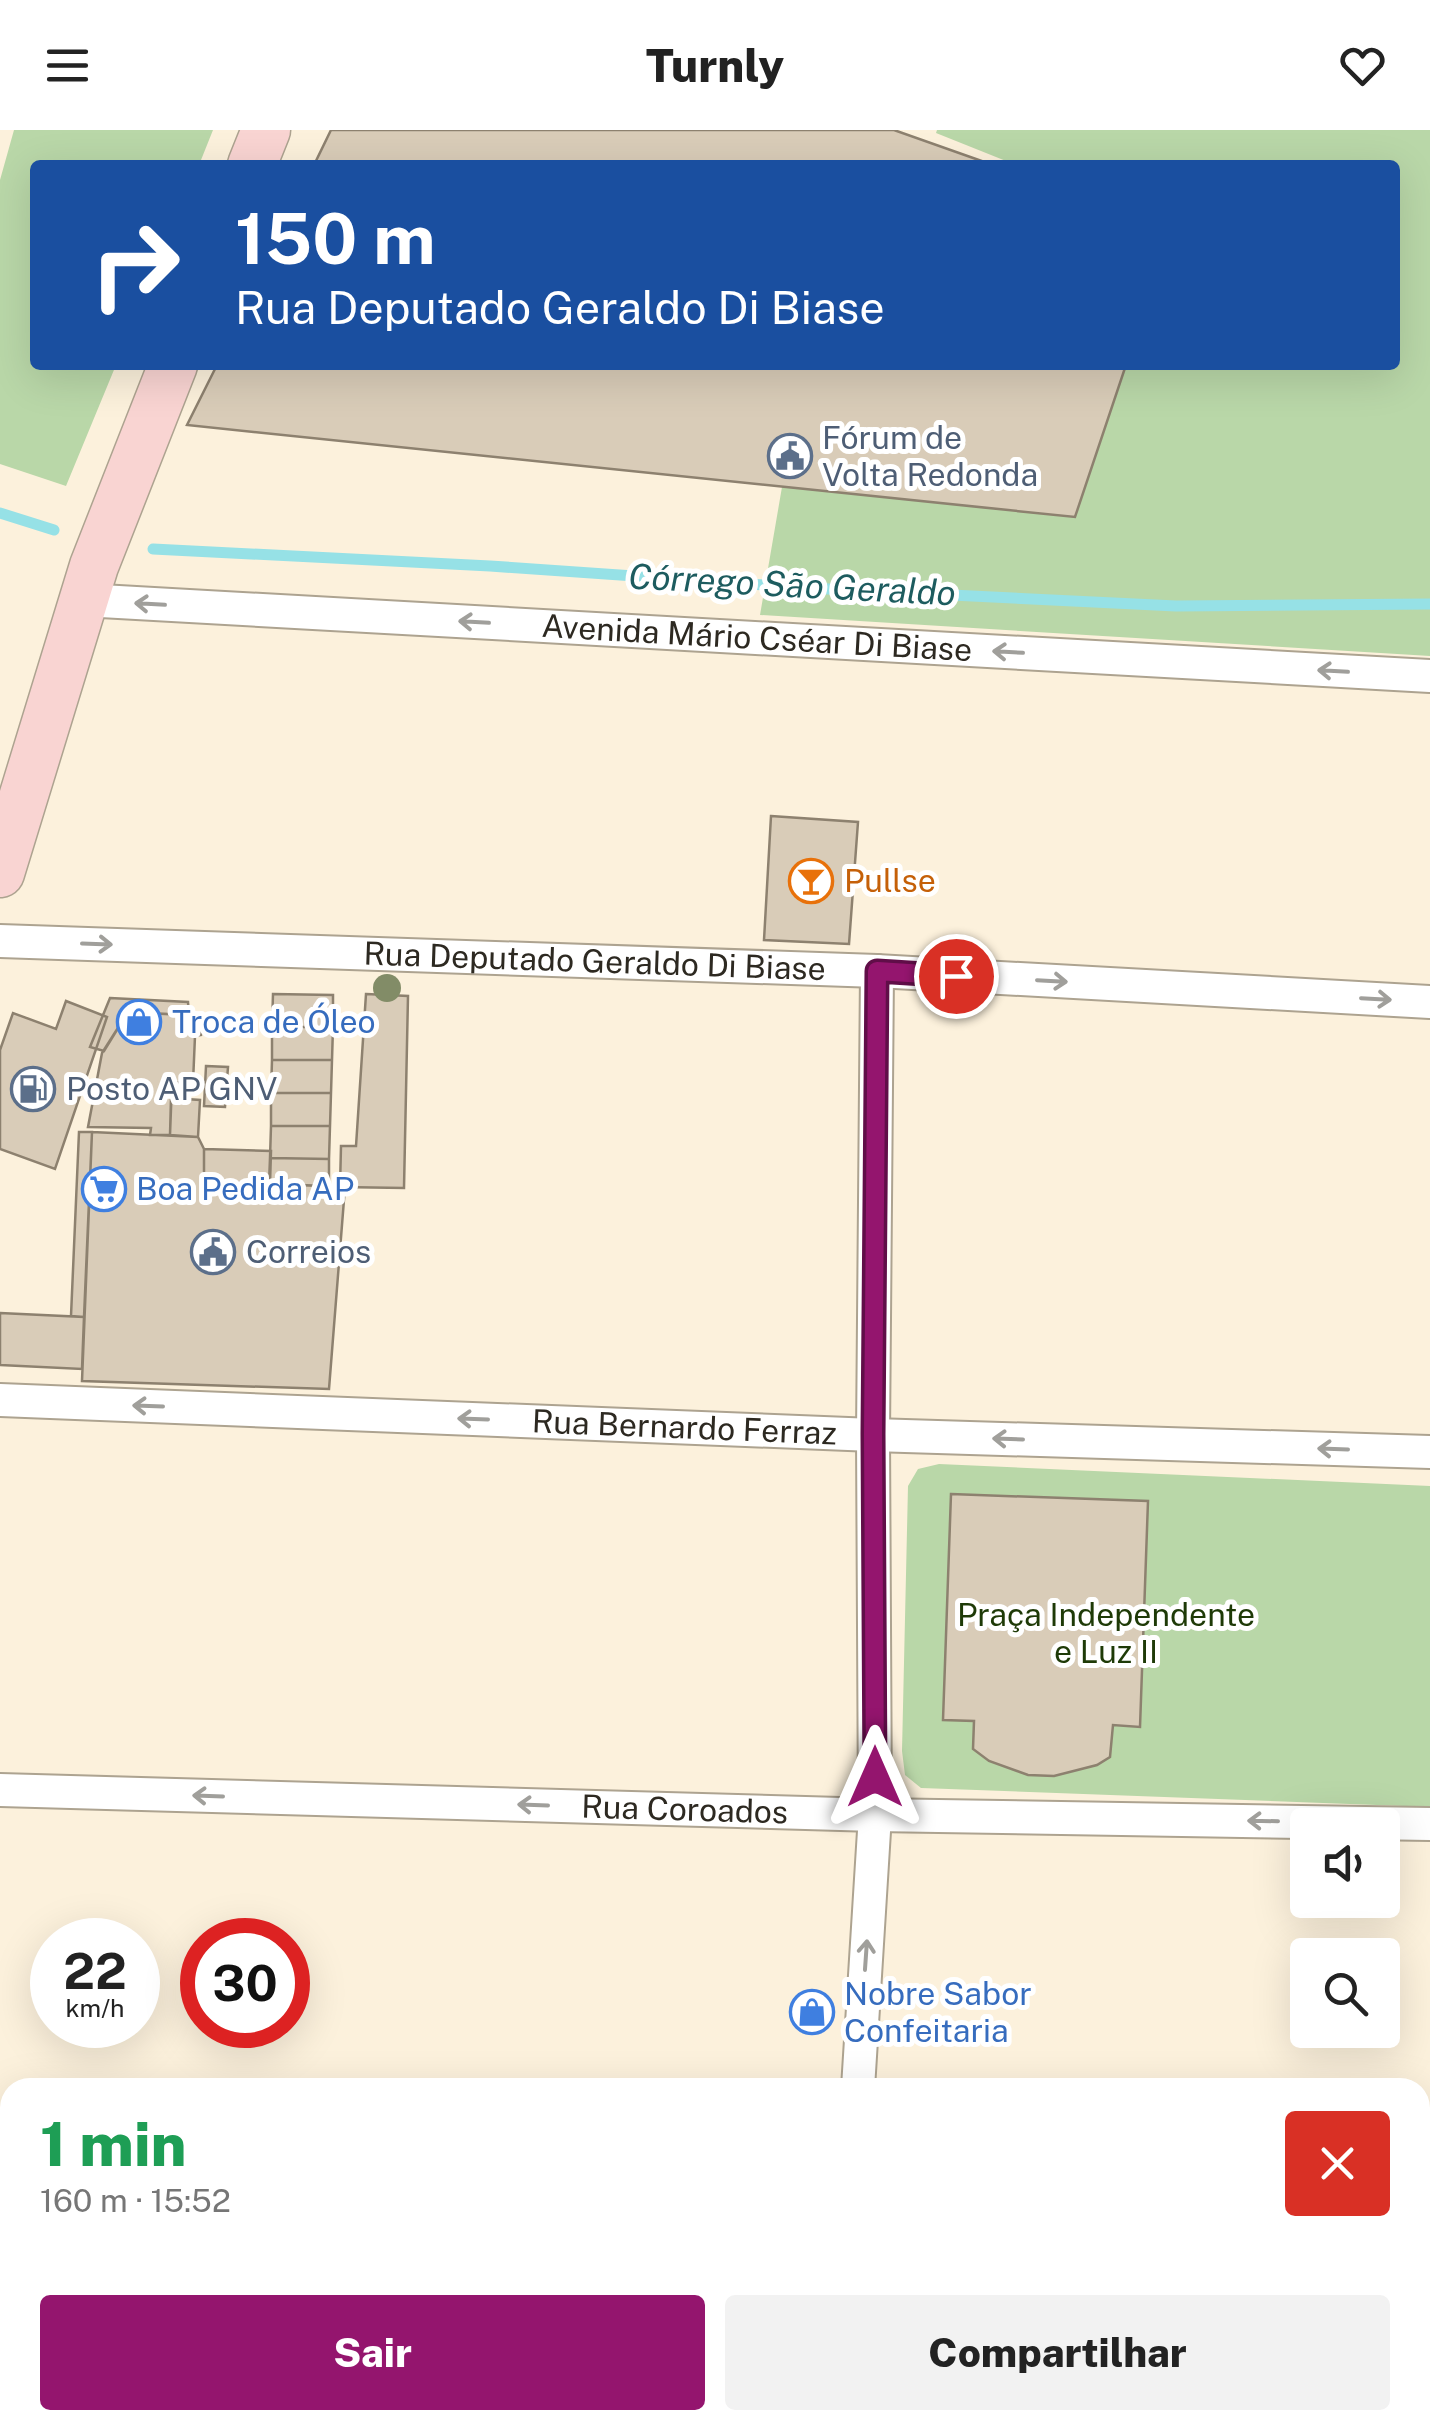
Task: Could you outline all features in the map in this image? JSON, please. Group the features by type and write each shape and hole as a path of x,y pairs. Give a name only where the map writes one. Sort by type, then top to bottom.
{"street":[{"path":"254,160 266,130"},
{"path":"0,873 89,583 171,370"},
{"name":"Avenida Mário Cséar Di Biase","path":"89,583 1430,676"},
{"name":"Rua Deputado Geraldo Di Biase","path":"0,941 877,971 1430,1002"},
{"path":"859,2078 875,1815 877,971"},
{"name":"Rua Bernardo Ferraz","path":"0,1400 1430,1452"},
{"name":"Rua Coroados","path":"0,1790 875,1815 1430,1824"}],"green space":[{"path":"14,130 213,130 201,160 30,160 30,370 114,370 66,486 0,464 0,180"},
{"path":"1430,130 1430,656 760,615 782,487 1075,517 1124,370 1400,370 1400,160 1004,160 936,133"},
{"name":"Praça Independente e Luz II","path":"939,1464 1430,1486 1430,1807 921,1788 905,1775 902,1751 908,1486 918,1469"}],"building":[{"path":"331,130 894,130 979,160 316,160"},
{"name":"Fórum de Volta Redonda","path":"214,370 1124,370 1075,517 187,425"},
{"name":"Pullse","path":"771,816 858,822 849,944 764,940"},
{"path":"273,994 333,995 333,1027 272,1027"},
{"path":"366,994 408,996 404,1188 340,1187 341,1146 356,1146"},
{"path":"110,998 188,1002 189,1015 128,1012 104,1051 90,1047"},
{"path":"66,1001 107,1017 55,1169 0,1149 0,1050 13,1013 56,1029"},
{"path":"128,1012 202,1016 201,1035 195,1036 193,1083 172,1082 170,1135 150,1135 151,1128 88,1127 102,1053"},
{"path":"272,1027 333,1027 332,1060 272,1060"},
{"path":"272,1060 332,1060 331,1093 271,1093"},
{"path":"206,1066 228,1067 225,1107 204,1106"},
{"path":"271,1093 331,1093 330,1126 271,1126"},
{"path":"171,1098 200,1100 198,1137 170,1135"},
{"path":"271,1126 330,1126 329,1159 270,1158"},
{"path":"79,1132 92,1132 84,1317 71,1316"},
{"name":"Correios","path":"92,1132 198,1137 204,1149 204,1181 345,1187 329,1389 82,1381"},
{"path":"204,1149 271,1151 270,1184 204,1181"},
{"path":"270,1158 329,1159 329,1186 269,1184"},
{"path":"0,1313 84,1317 82,1369 0,1365"},
{"path":"951,1494 1148,1501 1140,1727 1113,1725 1110,1757 1097,1765 1054,1776 1028,1775 989,1761 973,1749 974,1721 943,1720"}],"waterway":[{"name":"Córrego São Geraldo","path":"0,513 54,530"},
{"name":"Córrego São Geraldo","path":"153,549 1176,606 1430,604"}],"place":[{"name":"Fórum de Volta Redonda","path":"790,456"},
{"name":"Pullse","path":"811,881"},
{"name":"Troca de Óleo","path":"139,1022"},
{"name":"Posto AP GNV","path":"33,1089"},
{"name":"Boa Pedida AP","path":"104,1189"},
{"name":"Correios","path":"213,1252"},
{"name":"Nobre Sabor Confeitaria","path":"812,2012"}],"route":[{"path":"875,1777 877,971 956,976"}]}
